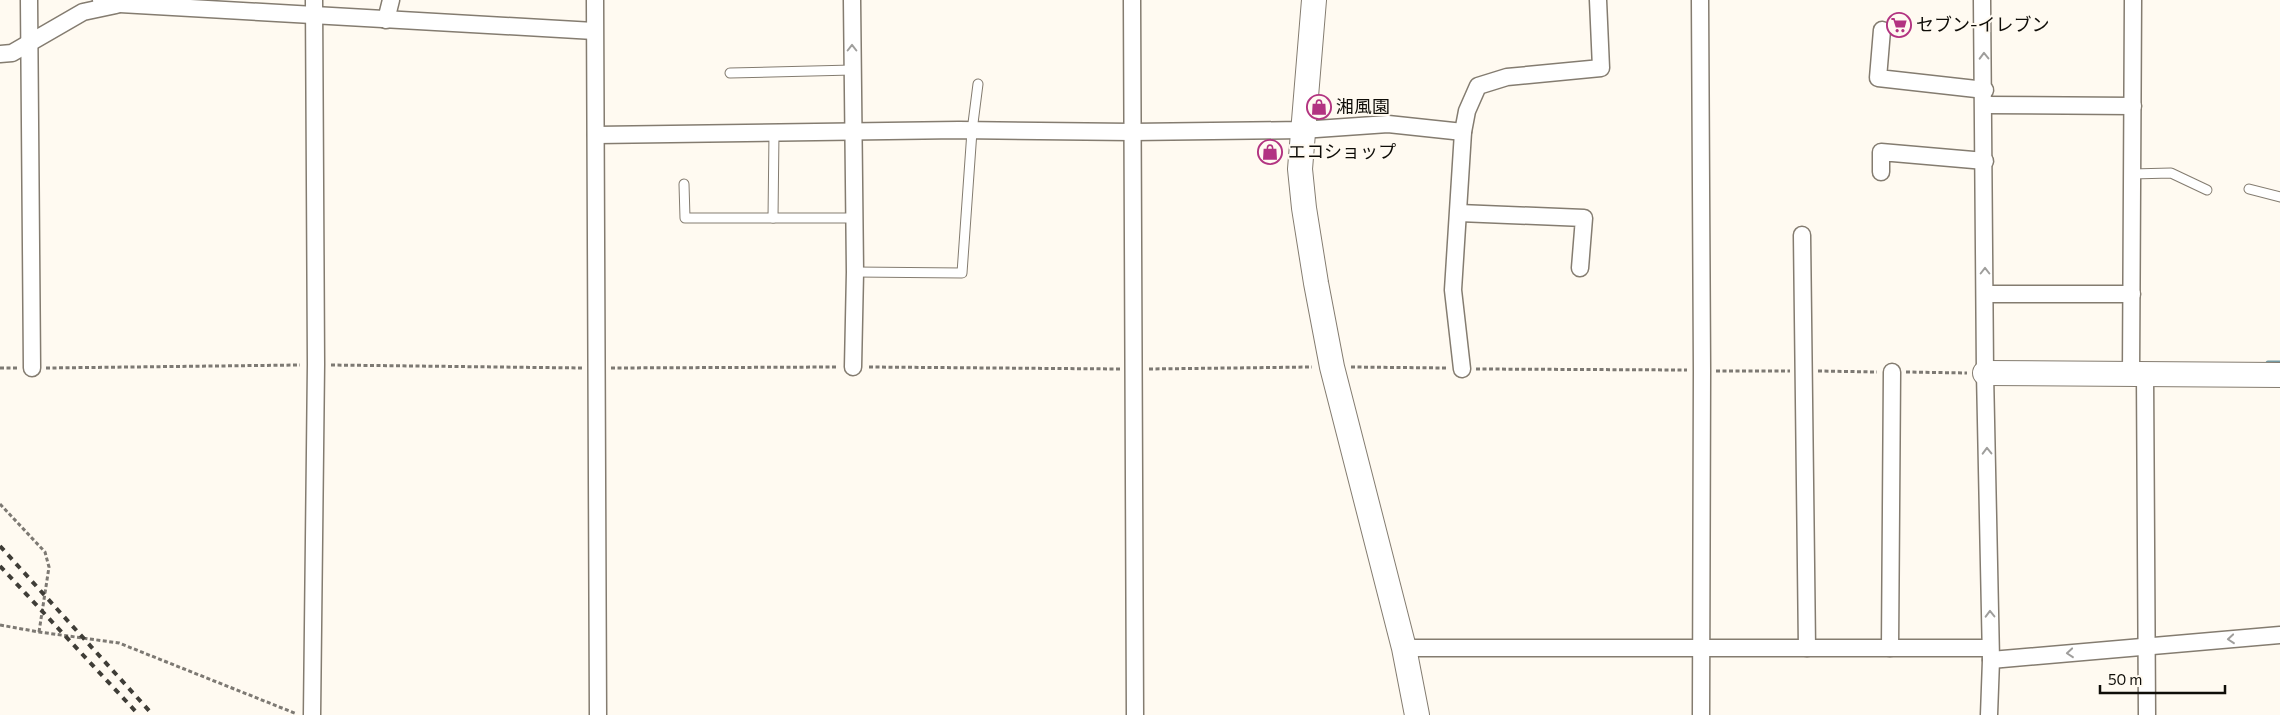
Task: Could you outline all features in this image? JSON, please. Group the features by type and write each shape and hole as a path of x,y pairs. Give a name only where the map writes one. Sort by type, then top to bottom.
{"street":[{"path":"29,0 32,368"},
{"path":"101,0 314,7 386,20 594,31"},
{"path":"386,20 390,0"},
{"path":"595,0 598,715"},
{"path":"852,0 855,272 853,367"},
{"path":"1132,0 1134,715"},
{"path":"1314,0 1300,169 1304,208 1332,367 1404,648 1417,715"},
{"path":"1462,369 1453,290 1463,132 1467,111 1478,86 1507,77 1601,68 1598,0"},
{"path":"1700,0 1701,715"},
{"path":"1982,0 1985,98 1985,373 1991,654 1989,715"},
{"path":"2133,0 2132,294 2138,374 2147,715"},
{"path":"0,54 12,54 83,12 120,2"},
{"path":"312,715 316,364 314,7"},
{"path":"1882,30 1878,78 1985,98 2133,106"},
{"path":"596,135 1302,130 1388,124 1463,132"},
{"path":"1881,172 1881,152 1985,161"},
{"path":"1459,212 1584,218 1580,268"},
{"path":"1802,235 1807,648"},
{"path":"1985,294 2132,294"},
{"path":"1890,648 1892,372"},
{"path":"1985,373 2280,375"},
{"path":"1404,648 1890,648 1991,654 2146,646 2280,635"}],"lane":[{"path":"730,73 852,70"},
{"path":"855,272 962,273 972,131 978,84"},
{"path":"773,218 774,133"},
{"path":"2132,174 2171,173 2207,190"},
{"path":"684,184 685,218 854,218"},
{"path":"2250,189 2280,197"}],"path":[{"path":"0,368 316,364 598,368 1133,369 1332,367 1985,373"},
{"path":"0,504 45,552 48,567 39,632"},
{"path":"0,625 119,643 298,715"}],"waterway":[{"path":"2268,363 2280,363"}],"railway":[{"path":"0,546 153,715"},
{"path":"0,566 139,715"}],"place":[{"name":"セブン-イレブン","path":"1899,25"},
{"name":"湘風園","path":"1319,107"},
{"name":"エコショップ","path":"1270,152"}]}
